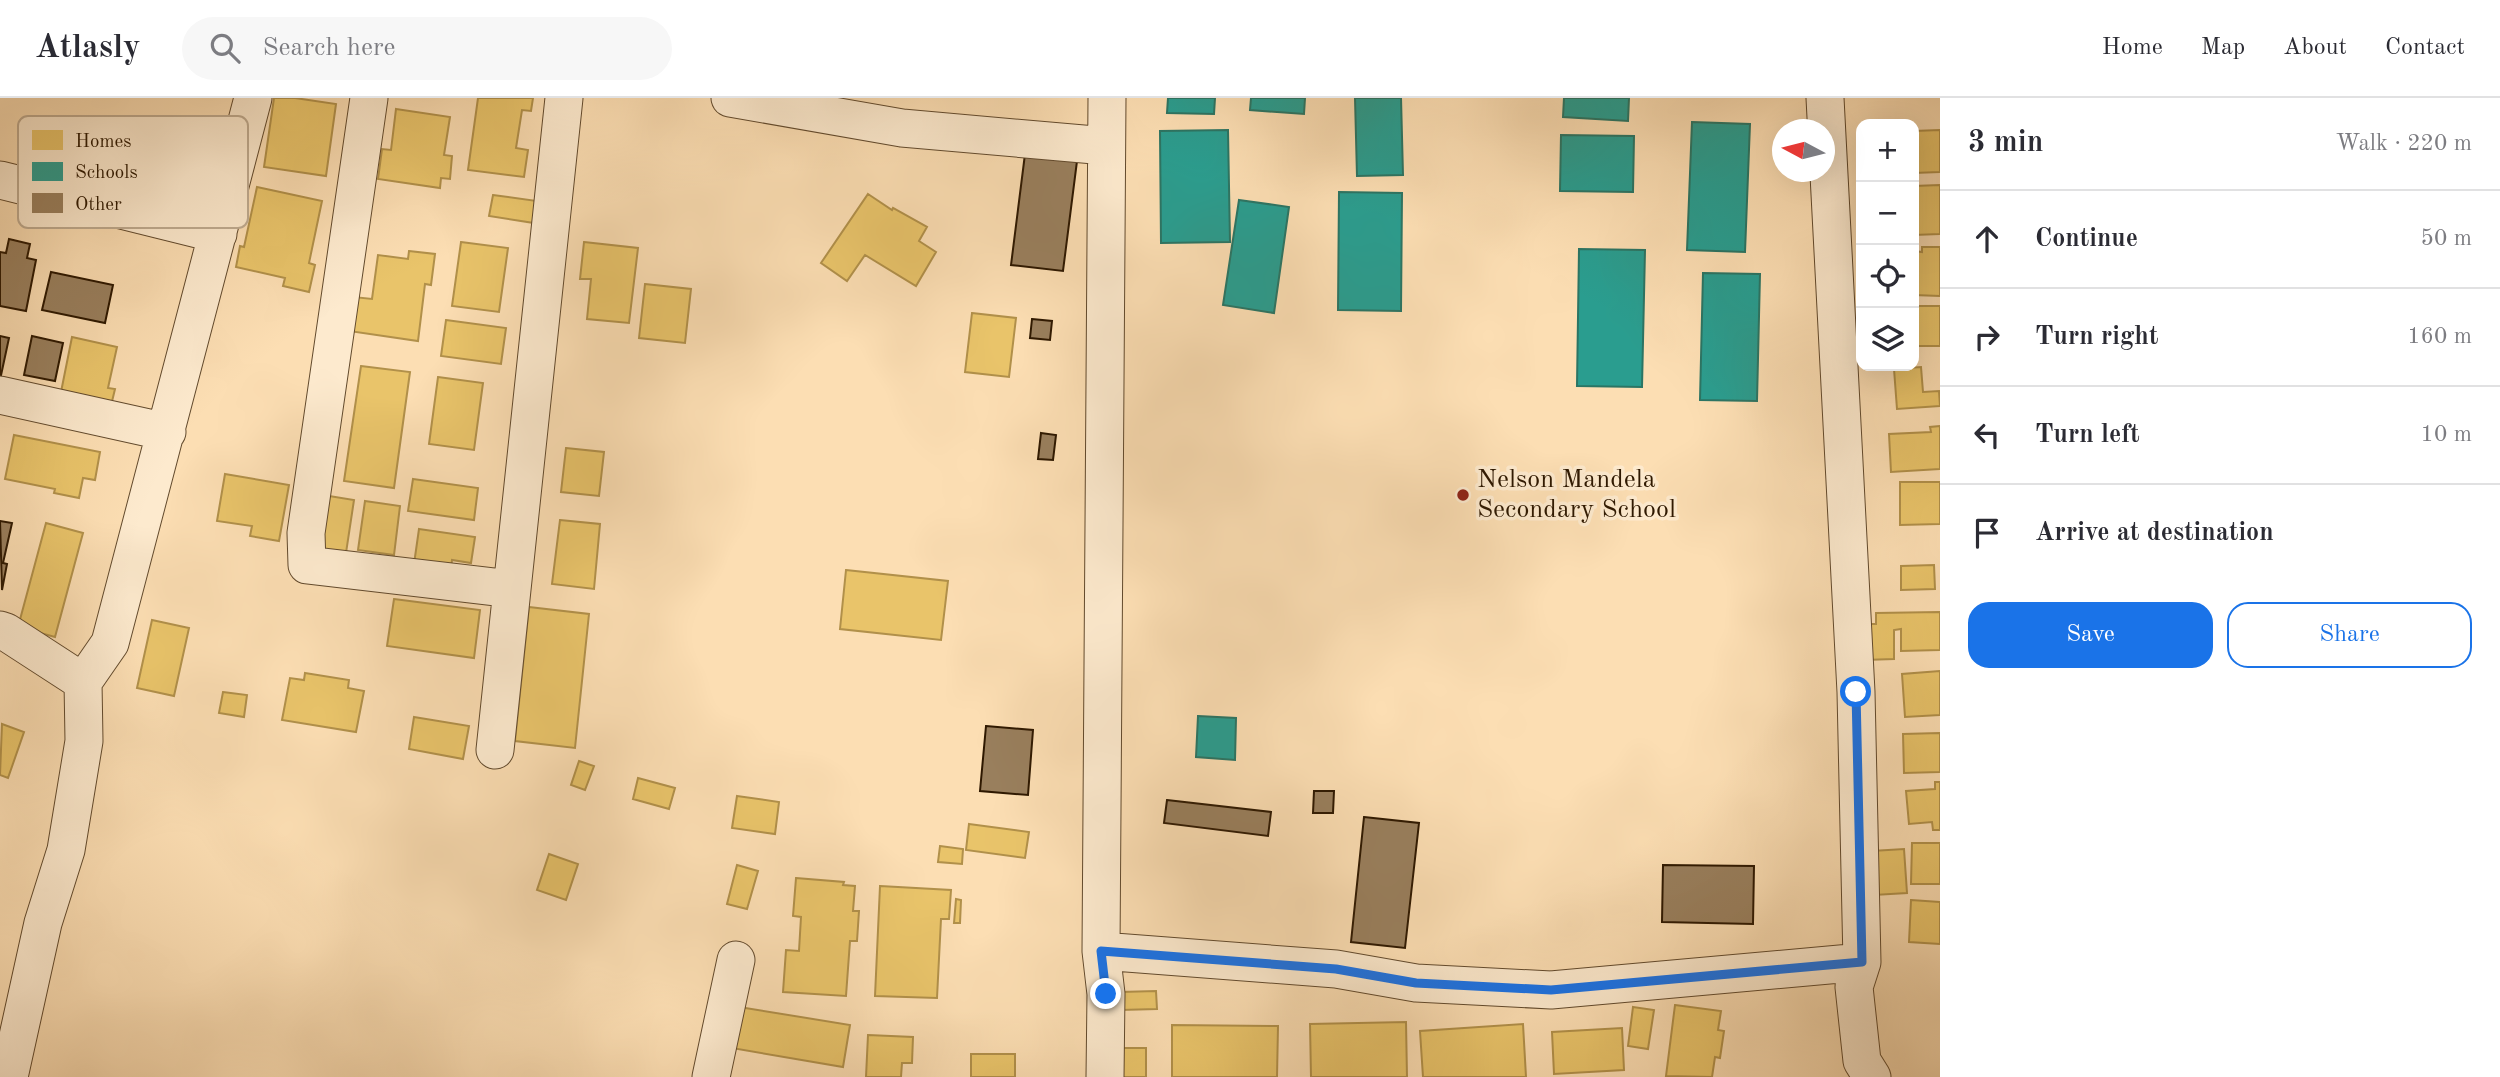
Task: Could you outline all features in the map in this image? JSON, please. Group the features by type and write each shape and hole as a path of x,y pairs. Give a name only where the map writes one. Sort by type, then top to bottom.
{"street":[{"path":"248,117 253,98"},
{"path":"369,98 306,533 307,565 512,589"},
{"path":"495,750 564,98"},
{"path":"730,98 902,128 1106,146"},
{"path":"1105,1077 1106,994 1101,951 1107,98"},
{"path":"1825,98 1856,692 1862,962 1854,987 1862,1061 1872,1077"},
{"path":"0,180 18,184"},
{"path":"194,228 218,234"},
{"path":"9,1077 43,923 66,850 84,741 83,682 110,643 220,228"},
{"path":"0,395 167,432"},
{"path":"0,630 83,682"},
{"path":"1101,951 1336,969 1416,983 1551,990 1862,962"},
{"path":"711,1077 736,960"}],"building: Homes":[{"path":"274,98 336,104 326,176 264,167"},
{"path":"478,98 533,98 531,111 522,110 516,148 528,150 524,177 468,170"},
{"path":"396,109 450,117 444,155 452,156 450,179 441,178 440,188 378,179 382,149 391,150"},
{"path":"1940,130 1940,172 1919,173 1919,131"},
{"path":"1940,185 1940,234 1919,235 1919,186"},
{"path":"257,187 322,201 309,263 315,265 309,292 283,286 285,278 236,267 240,246 244,247"},
{"path":"868,194 892,210 893,208 927,227 919,241 936,252 916,286 865,255 847,281 821,263"},
{"path":"493,195 537,201 534,223 489,216"},
{"path":"461,242 508,248 499,312 452,306"},
{"path":"584,242 638,248 629,323 587,319 591,279 580,279"},
{"path":"1922,247 1940,247 1940,296 1919,295 1919,252 1922,252"},
{"path":"409,251 435,254 431,285 425,284 418,341 349,331 354,297 372,299 378,255 408,259"},
{"path":"645,284 691,289 685,343 639,338"},
{"path":"1919,306 1940,306 1940,346 1919,346"},
{"path":"972,313 1016,318 1009,377 965,372"},
{"path":"446,320 506,328 501,364 441,356"},
{"path":"72,337 117,347 108,388 115,389 108,418 58,407"},
{"path":"361,366 410,372 394,488 344,481"},
{"path":"1919,367 1923,392 1939,391 1940,406 1897,409 1894,371 1919,371"},
{"path":"438,377 483,383 474,450 429,444"},
{"path":"1940,426 1940,469 1891,472 1889,434 1931,432 1930,427"},
{"path":"14,435 100,452 95,480 83,478 79,498 54,493 55,489 5,479"},
{"path":"566,448 604,452 599,496 561,492"},
{"path":"225,474 289,485 279,541 250,536 252,526 217,521"},
{"path":"413,479 478,488 474,520 408,511"},
{"path":"1900,482 1940,482 1940,524 1900,525"},
{"path":"323,495 354,500 346,553 316,549"},
{"path":"365,501 400,506 394,555 358,550"},
{"path":"560,520 600,524 594,589 552,584"},
{"path":"46,523 83,533 55,637 18,627"},
{"path":"419,529 475,537 471,563 452,560 451,569 414,564"},
{"path":"1934,565 1935,589 1901,590 1901,566"},
{"path":"846,570 948,581 941,640 840,629"},
{"path":"394,599 480,610 474,658 387,646"},
{"path":"529,607 589,614 575,748 515,741"},
{"path":"1940,612 1940,650 1901,651 1901,629 1894,630 1894,659 1864,660 1863,624 1876,624 1876,613"},
{"path":"152,620 189,628 174,696 137,688"},
{"path":"1940,671 1940,715 1905,717 1902,674"},
{"path":"305,673 349,680 348,688 364,691 356,732 282,720 290,678 304,680"},
{"path":"223,692 247,695 244,717 219,713"},
{"path":"414,717 469,726 463,759 409,749"},
{"path":"2,724 24,732 8,778 0,775"},
{"path":"1940,733 1940,772 1904,773 1903,734"},
{"path":"579,761 594,766 585,790 571,785"},
{"path":"638,778 675,788 669,809 633,799"},
{"path":"1935,782 1940,782 1940,830 1933,830 1932,822 1909,824 1906,791 1935,789"},
{"path":"737,796 779,802 775,834 732,828"},
{"path":"969,824 1029,832 1025,858 966,850"},
{"path":"1912,843 1940,843 1940,884 1911,884"},
{"path":"940,846 963,849 962,864 938,862"},
{"path":"1904,849 1907,893 1874,895 1872,851"},
{"path":"549,854 578,864 566,900 537,890"},
{"path":"737,865 758,871 747,909 727,904"},
{"path":"796,878 844,882 843,885 855,886 853,911 859,911 857,941 850,941 846,996 783,992 786,950 799,951 801,917 793,916"},
{"path":"880,886 951,890 949,919 941,919 937,998 875,996"},
{"path":"956,899 961,900 960,923 954,923"},
{"path":"1911,900 1940,902 1940,944 1909,942"},
{"path":"1156,991 1157,1009 1120,1010 1120,992"},
{"path":"1675,1005 1721,1011 1718,1030 1724,1031 1720,1058 1715,1057 1712,1077 1666,1076"},
{"path":"733,1006 850,1025 843,1067 726,1047"},
{"path":"1633,1007 1654,1010 1648,1049 1628,1046"},
{"path":"1406,1022 1407,1077 1311,1077 1310,1024"},
{"path":"1523,1024 1526,1077 1423,1077 1420,1031"},
{"path":"1172,1025 1278,1026 1277,1077 1172,1077"},
{"path":"1622,1028 1624,1070 1554,1074 1552,1032"},
{"path":"868,1035 913,1037 912,1063 902,1063 901,1077 866,1077"},
{"path":"1120,1048 1146,1048 1146,1077 1120,1077"},
{"path":"971,1054 1015,1054 1015,1077 971,1077"}],"building: Schools":[{"path":"1168,98 1215,98 1214,114 1167,113"},
{"path":"1251,98 1305,98 1304,114 1250,110"},
{"path":"1355,98 1401,98 1403,175 1357,176"},
{"path":"1564,98 1629,98 1628,121 1563,117"},
{"path":"1692,122 1750,124 1745,252 1687,250"},
{"path":"1228,130 1230,242 1161,243 1160,131"},
{"path":"1561,135 1634,136 1633,192 1560,191"},
{"path":"1339,192 1402,193 1401,311 1338,310"},
{"path":"1239,200 1289,207 1274,313 1223,305"},
{"path":"1579,249 1645,250 1642,387 1577,386"},
{"path":"1703,273 1760,274 1757,401 1700,400"},
{"path":"1198,716 1236,718 1235,760 1196,757"}],"building: Other":[{"path":"1025,154 1077,161 1063,271 1011,265"},
{"path":"9,239 30,244 27,258 36,260 26,311 0,306 0,252 6,253"},
{"path":"51,272 113,285 105,323 42,310"},
{"path":"1032,319 1052,321 1050,340 1030,338"},
{"path":"0,336 9,338 0,380"},
{"path":"32,336 63,343 55,381 24,375"},
{"path":"1041,433 1056,435 1053,460 1038,459"},
{"path":"0,521 12,523 3,563 7,564 2,590"},
{"path":"986,726 1033,730 1028,795 980,791"},
{"path":"1314,791 1334,791 1333,813 1313,813"},
{"path":"1167,800 1271,812 1268,836 1164,823"},
{"path":"1364,817 1419,823 1405,948 1351,942"},
{"path":"1663,865 1754,866 1753,924 1662,922"}],"place":[{"name":"Nelson Mandela Secondary School","path":"1463,495"}],"route":[{"path":"1106,994 1101,951 1336,969 1416,983 1551,990 1862,962 1856,692"}]}
